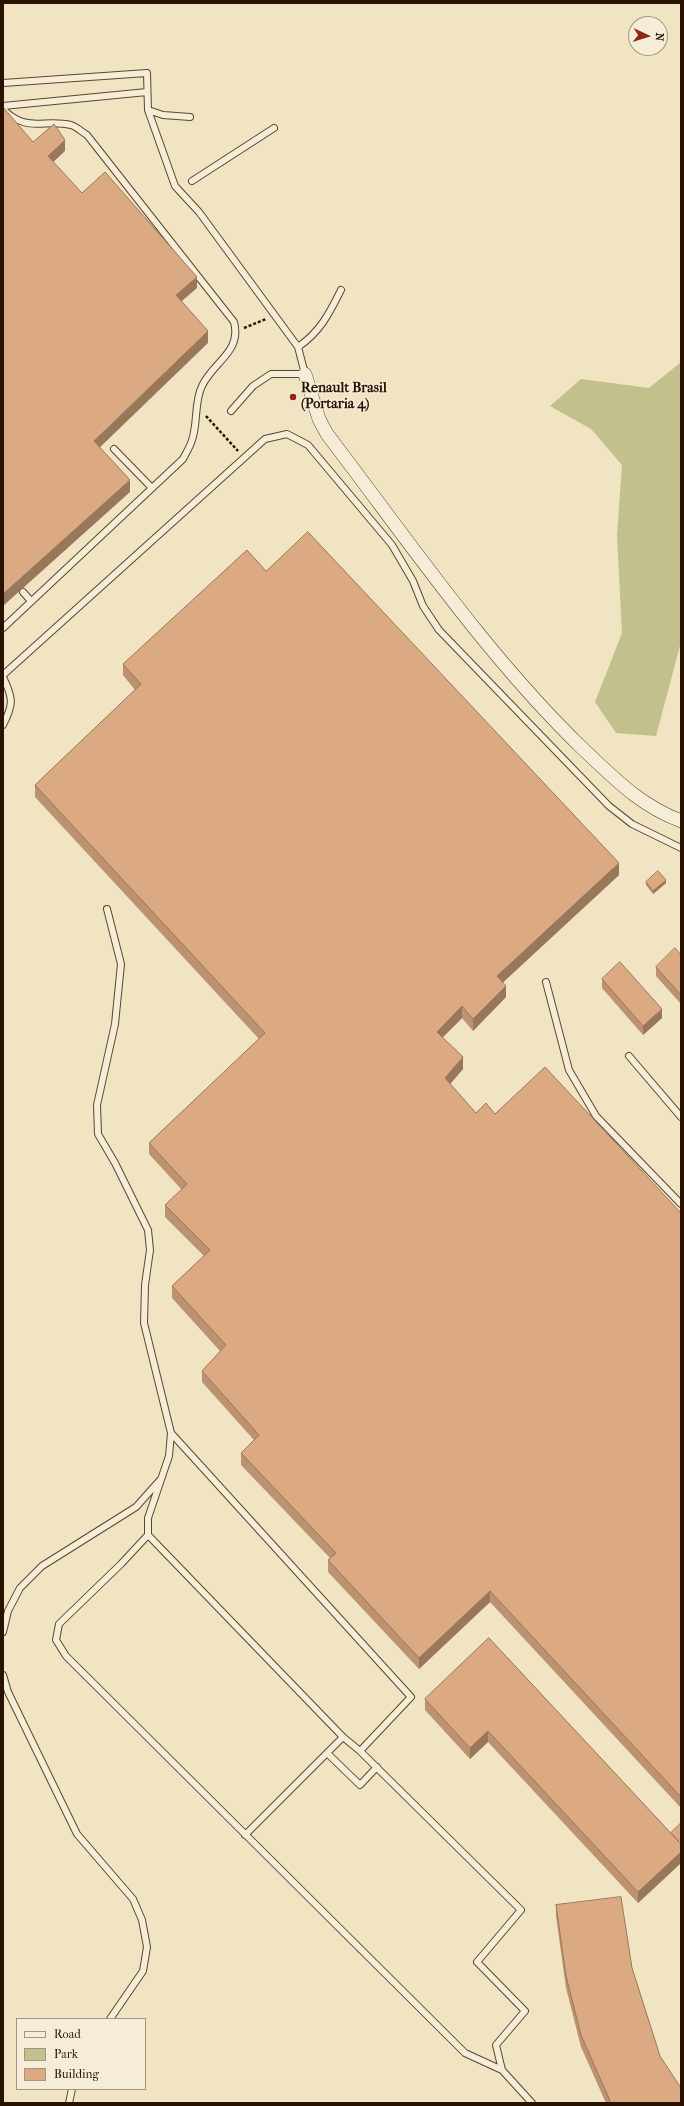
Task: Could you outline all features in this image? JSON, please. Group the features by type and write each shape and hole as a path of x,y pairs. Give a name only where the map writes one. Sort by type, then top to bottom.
{"street":[{"path":"305,374 319,419 327,434 508,670 558,725 618,783 637,799 654,809 681,821"}],"lane":[{"path":"3,82 147,73 148,110 175,186 199,212 298,347 305,374 271,374 253,386 231,411"},
{"path":"3,108 147,92"},
{"path":"3,108 11,117 25,124 73,126 87,136 234,322 237,331 233,348 209,374 201,387 192,441 183,460 3,628"},
{"path":"148,110 163,115 190,117"},
{"path":"192,181 274,128"},
{"path":"298,347 313,337 332,309 341,290"},
{"path":"3,725 12,709 10,693 3,676 265,439 287,434 308,446 392,545 413,581 423,606 439,630 609,806 632,824 681,848"},
{"path":"114,449 152,488"},
{"path":"23,592 31,601"},
{"path":"107,909 121,964 116,1024 97,1105 98,1134 115,1163 148,1230 150,1250 145,1285 144,1323 171,1433 169,1456 148,1518 148,1535 121,1564 59,1624 56,1640 66,1656 465,2053 502,2070 532,2103"},
{"path":"546,982 569,1070 596,1116 681,1204"},
{"path":"629,1056 681,1117"},
{"path":"171,1433 411,1698 360,1751"},
{"path":"3,1632 8,1610 20,1588 42,1566 136,1507 163,1477"},
{"path":"148,1535 343,1737 377,1767 522,1910 477,1962 525,2010 496,2045 502,2070"},
{"path":"3,1675 8,1692 77,1834 133,1899 142,1920 147,1947 143,1971 111,2018"},
{"path":"245,1834 343,1737"},
{"path":"327,1753 360,1785 377,1767"},
{"path":"69,2103 72,2090"}],"path":[{"path":"237,331 274,315"},
{"path":"197,411 207,417 244,458"}],"green space":[{"path":"681,362 681,642 656,736 616,733 595,702 622,633 617,536 622,465 591,429 550,406 581,379 649,388"}],"building":[{"path":"3,107 33,142 54,124 65,140 48,156 82,193 105,172 197,277 176,295 208,331 94,441 130,480 3,594"},
{"path":"308,532 619,863 497,976 506,986 473,1019 462,1006 437,1032 463,1057 445,1078 476,1113 486,1103 495,1114 545,1067 681,1213 681,1797 490,1591 419,1658 328,1560 336,1553 241,1453 259,1435 202,1371 226,1345 172,1286 210,1250 165,1205 187,1184 149,1143 265,1033 35,785 141,684 123,664 247,550 266,571"},
{"path":"658,871 666,880 653,891 646,882"},
{"path":"675,948 681,955 681,995 656,967"},
{"path":"620,962 662,1009 643,1026 602,979"},
{"path":"489,1638 681,1844 681,1852 638,1892 488,1731 470,1748 425,1699"},
{"path":"681,1823 681,1839 678,1841 671,1833"},
{"path":"621,1897 632,1968 660,2056 681,2088 681,2103 611,2103 581,2035 566,1976 556,1905"}],"place":[{"name":"Renault Brasil (Portaria 4)","path":"293,397"}]}
